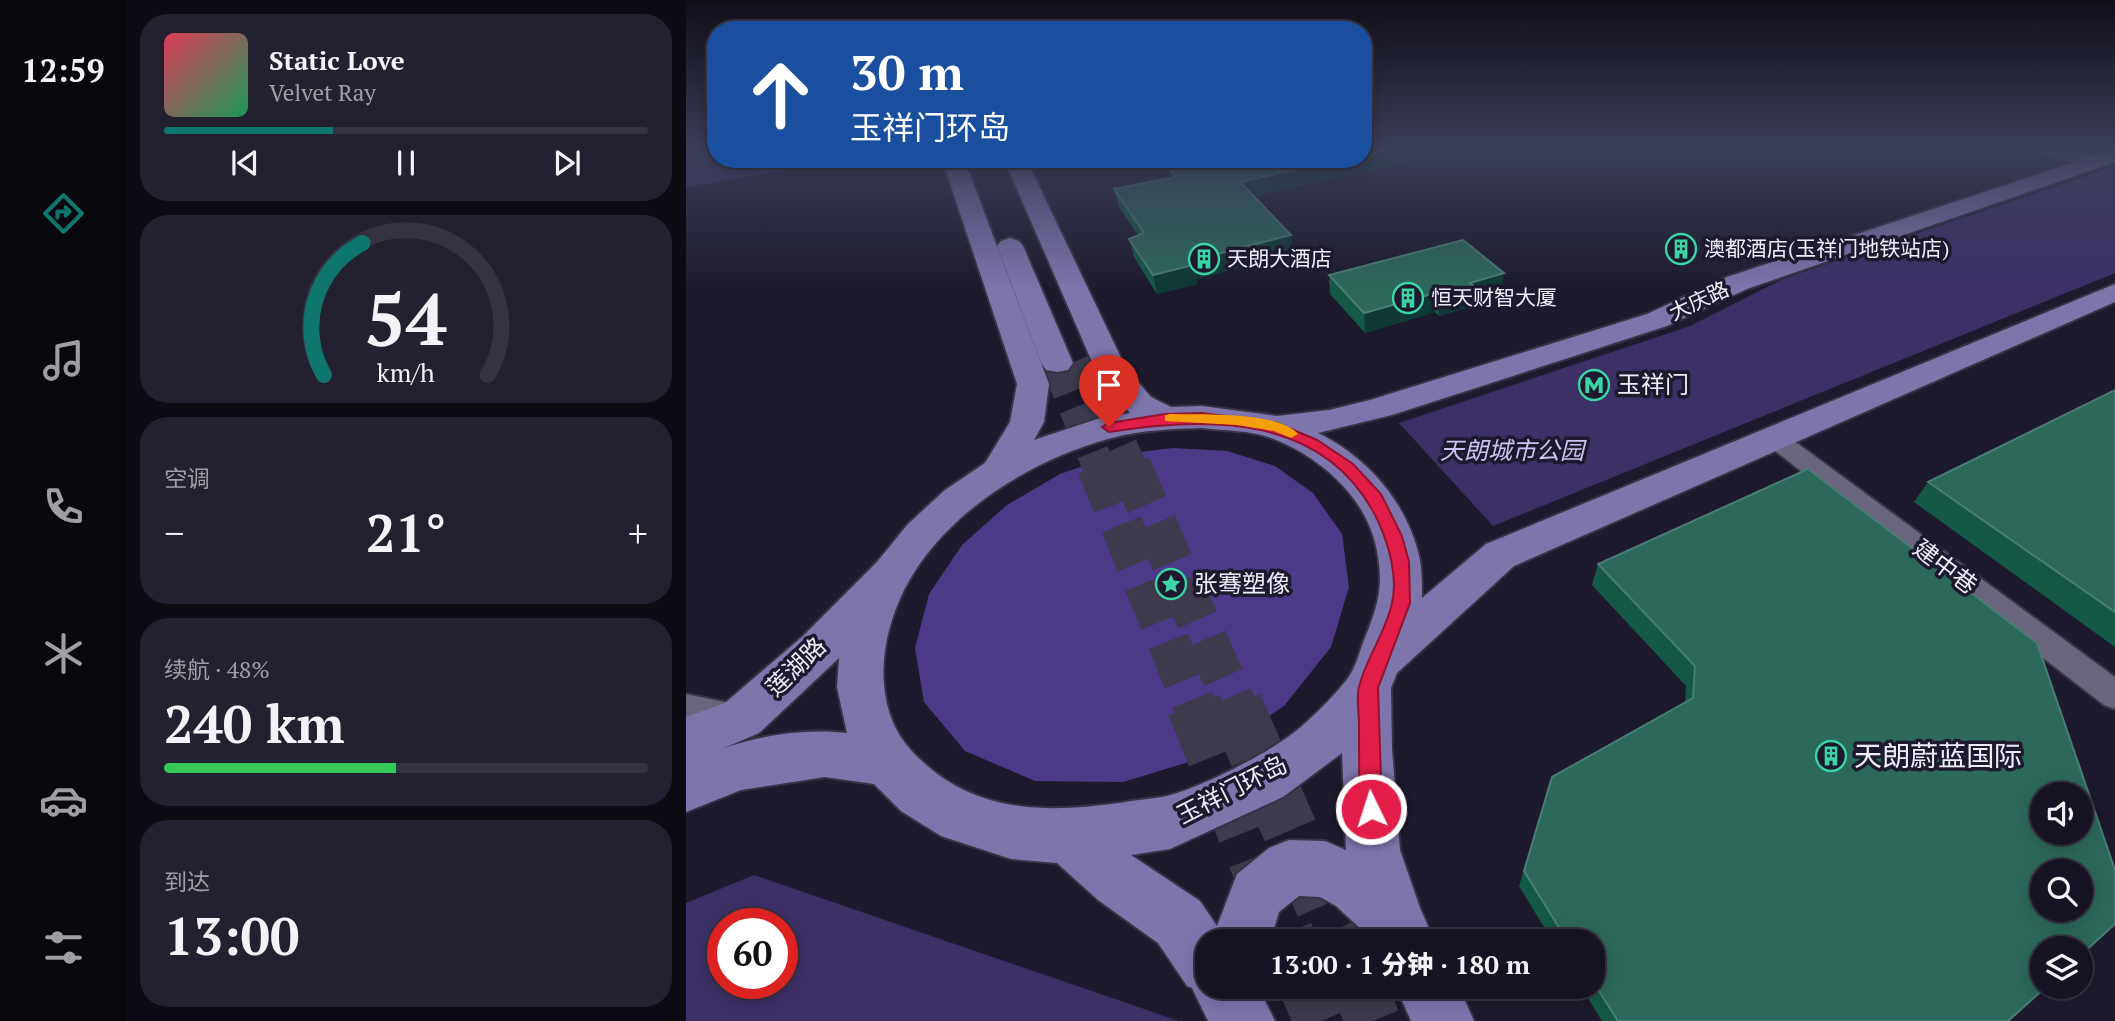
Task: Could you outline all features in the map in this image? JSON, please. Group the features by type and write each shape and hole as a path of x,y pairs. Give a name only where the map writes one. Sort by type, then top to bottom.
{"main road":[{"path":"965,194 1033,384 1027,422 998,472"},
{"path":"990,194 1057,363"},
{"path":"1009,194 1083,358"},
{"path":"1031,194 1118,380 1139,404 1165,418"},
{"name":"大庆路","path":"1277,427 1329,421 1380,408 1657,320 1737,283 2009,194"},
{"path":"1400,929 1373,850 1367,748 1373,676 1500,555 2115,292"},
{"path":"1030,404 1069,415 1088,412 1107,404 1118,380"},
{"name":"玉祥门环岛","path":"1202,417 1277,427 1311,443 1347,467 1375,498 1393,536 1400,562 1401,603 1373,676 1319,743 1265,780 1170,822 1069,837 1011,832 960,817 919,793 887,762 868,726 860,687 862,648 873,609 892,573 922,534 958,500 998,472 1053,445 1109,427 1165,418 1202,417"},
{"name":"莲湖路","path":"686,787 741,742 819,649 892,573"},
{"path":"686,742 699,757 686,776"},
{"name":"莲湖路","path":"686,742 741,742"},
{"path":"741,742 887,762"},
{"path":"1069,837 1118,880 1179,922 1195,942"},
{"path":"1245,929 1256,894 1289,868 1325,869 1356,886 1399,929"},
{"path":"1433,999 1443,1021"}],"street":[{"name":"建中巷","path":"1774,438 2115,695"},
{"path":"686,709 741,742 686,809"}],"green space":[{"name":"天朗城市公园","path":"2034,194 2115,194 2115,273 1493,526 1399,423 1690,326 1783,279"},
{"path":"754,875 1179,1021 686,1021 686,903"}],"shaded area":[{"path":"1173,448 1227,451 1275,466 1313,493 1342,534 1349,587 1331,647 1284,706 1212,755 1123,782 1035,781 965,751 924,702 915,648 929,594 962,545 1007,505 1060,474 1116,455"}],"building":[{"path":"1117,194 1251,194 1291,235 1190,261 1193,265 1153,275 1129,239 1144,233"},
{"path":"1463,240 1504,273 1470,283 1474,286 1439,296 1435,293 1364,313 1329,275"},
{"path":"2115,390 2115,612 1928,482"},
{"name":"天朗蔚蓝国际","path":"1808,469 2037,643 2085,782 2030,782 2030,845 2093,845 2093,806 2115,870 2115,924 2093,944 2093,936 2030,936 2030,999 2033,999 2008,1021 1618,1021 1604,999 1605,929 1560,929 1524,871 1552,777 1693,698 1695,666 1598,564"}],"tunnel":[{"path":"1083,358 1131,468"},
{"path":"1057,363 1099,468"},
{"path":"1098,466 1195,707"},
{"path":"1130,466 1236,707"},
{"path":"1194,705 1284,929"},
{"path":"1235,705 1333,929"},
{"path":"1312,999 1321,1021"},
{"path":"1364,999 1373,1021"}],"slow traffic":[{"path":"1170,418 1237,420 1277,427 1291,434"}],"place":[{"name":"澳都酒店(玉祥门地铁站店)","path":"1681,249"},
{"name":"天朗大酒店","path":"1204,259"},
{"name":"恒天财智大厦","path":"1408,298"},
{"name":"玉祥门","path":"1594,385"},
{"name":"张骞塑像","path":"1171,584"},
{"name":"天朗蔚蓝国际","path":"1831,756"}],"route":[{"path":"1109,427 1165,418 1202,417 1277,427 1311,443 1347,467 1375,498 1393,536 1400,562 1401,603 1368,688 1367,748 1371,809"}]}
